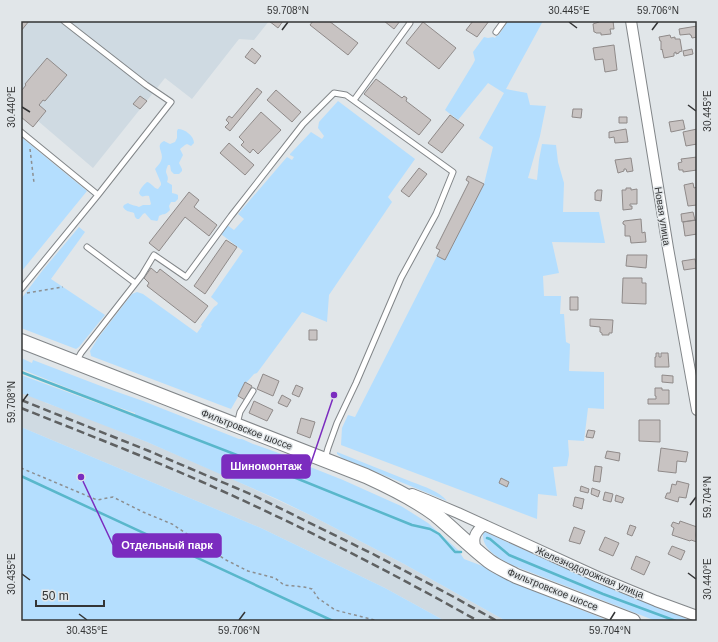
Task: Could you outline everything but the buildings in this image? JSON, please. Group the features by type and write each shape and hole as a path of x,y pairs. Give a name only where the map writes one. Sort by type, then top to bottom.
{"main road":[{"name":"Фильтровское шоссе","path":"21,341 366,476 405,495 425,507 494,564 516,576 633,621"}],"street":[{"name":"Новая улица","path":"631,21 668,248 695,384 697,410"},
{"name":"Железнодорожная улица","path":"385,485 427,500 598,577 697,616"},
{"path":"476,550 474,539 479,529 484,525"}],"lane":[{"path":"21,288 98,195 171,102 146,85 64,21"},
{"path":"354,100 410,23 409,21"},
{"path":"496,32 504,21"},
{"path":"76,362 81,353 142,275 154,255 186,277 231,216 303,124 334,93 346,95 453,172 436,214 401,278 356,383 337,423 324,460"},
{"path":"21,132 98,195"},
{"path":"87,247 135,283"},
{"path":"237,425 240,412 253,391"}],"path":[{"path":"29,139 34,183"},
{"path":"21,293 63,287"},
{"path":"21,468 97,500 113,497 172,524 226,560 248,571 275,578 284,585 304,587 312,590 318,598 335,610 378,621"}],"shaded area":[{"path":"21,21 269,21 254,40 239,39 192,99 165,78 93,168 38,121 21,117"},
{"path":"269,21 283,21 278,28"},
{"path":"508,21 543,21 506,89 527,93 530,105 546,106 540,136 528,178 537,180 542,144 556,145 558,162 564,183 563,212 599,212 605,243 552,242 559,273 543,276 544,296 561,296 560,314 564,314 566,342 570,344 569,371 604,372 604,409 588,408 584,441 568,440 569,455 567,466 553,467 557,496 538,494 537,519 341,445 342,428 348,415 355,417 437,256 445,260 484,184 493,147 479,138 504,93 488,83 458,120 445,110 475,60 473,52 484,37 495,38 497,35 498,36"},
{"path":"338,101 415,159 388,197 392,202 329,295 327,322 302,312 257,373 254,374 246,383 231,409 91,356 90,351 98,338 132,294 137,292 143,294 197,333 202,326 201,325 218,303 211,297 243,251 221,234 227,225 234,230 244,219 238,214 287,157 292,160 294,157 290,154 311,132 322,139 324,136 318,128 319,122"},
{"path":"178,129 189,133 194,140 194,143 191,146 187,144 180,149 183,155 179,163 182,171 179,174 174,174 171,171 170,165 168,165 167,168 167,182 172,185 172,193 178,195 178,199 175,202 171,202 169,206 170,210 167,213 160,215 157,221 151,220 145,213 137,219 134,213 126,211 123,207 128,203 139,207 151,204 149,196 141,196 139,192 147,182 158,189 161,185 155,169 162,158 160,145 164,141 170,144 175,142"},
{"path":"21,137 87,191 21,272"},
{"path":"79,227 85,232 51,279 105,315 76,349 21,328 21,299 42,271"},
{"path":"21,358 32,363 33,360 143,401 239,439 290,457 290,459 343,480 401,506 428,523 458,550 464,559 485,567 491,572 524,587 609,621 506,621 404,564 277,499 147,442 21,393 21,375 135,417 135,413 95,399 21,369"},
{"path":"21,382 46,403 147,442 312,516 404,564 506,621 445,621 385,588 261,528 21,427"},
{"path":"21,427 261,528 385,588 445,621 21,621"},
{"path":"337,452 431,490 447,501 342,458 337,454"},
{"path":"485,532 569,570 691,621 656,621 517,567 494,555 484,540 483,534"}],"waterway":[{"path":"21,372 276,470 412,525 430,529 439,534 455,552 461,552"},
{"path":"21,476 333,621"},
{"path":"487,538 509,555 603,594 676,621"}],"railway":[{"path":"21,400 149,451 255,496 373,554 497,621"},
{"path":"21,408 156,462 271,513 410,584 478,621"}],"place":[{"name":"Шиномонтаж","path":"334,395"},
{"name":"Отдельный парк","path":"81,477"}]}
